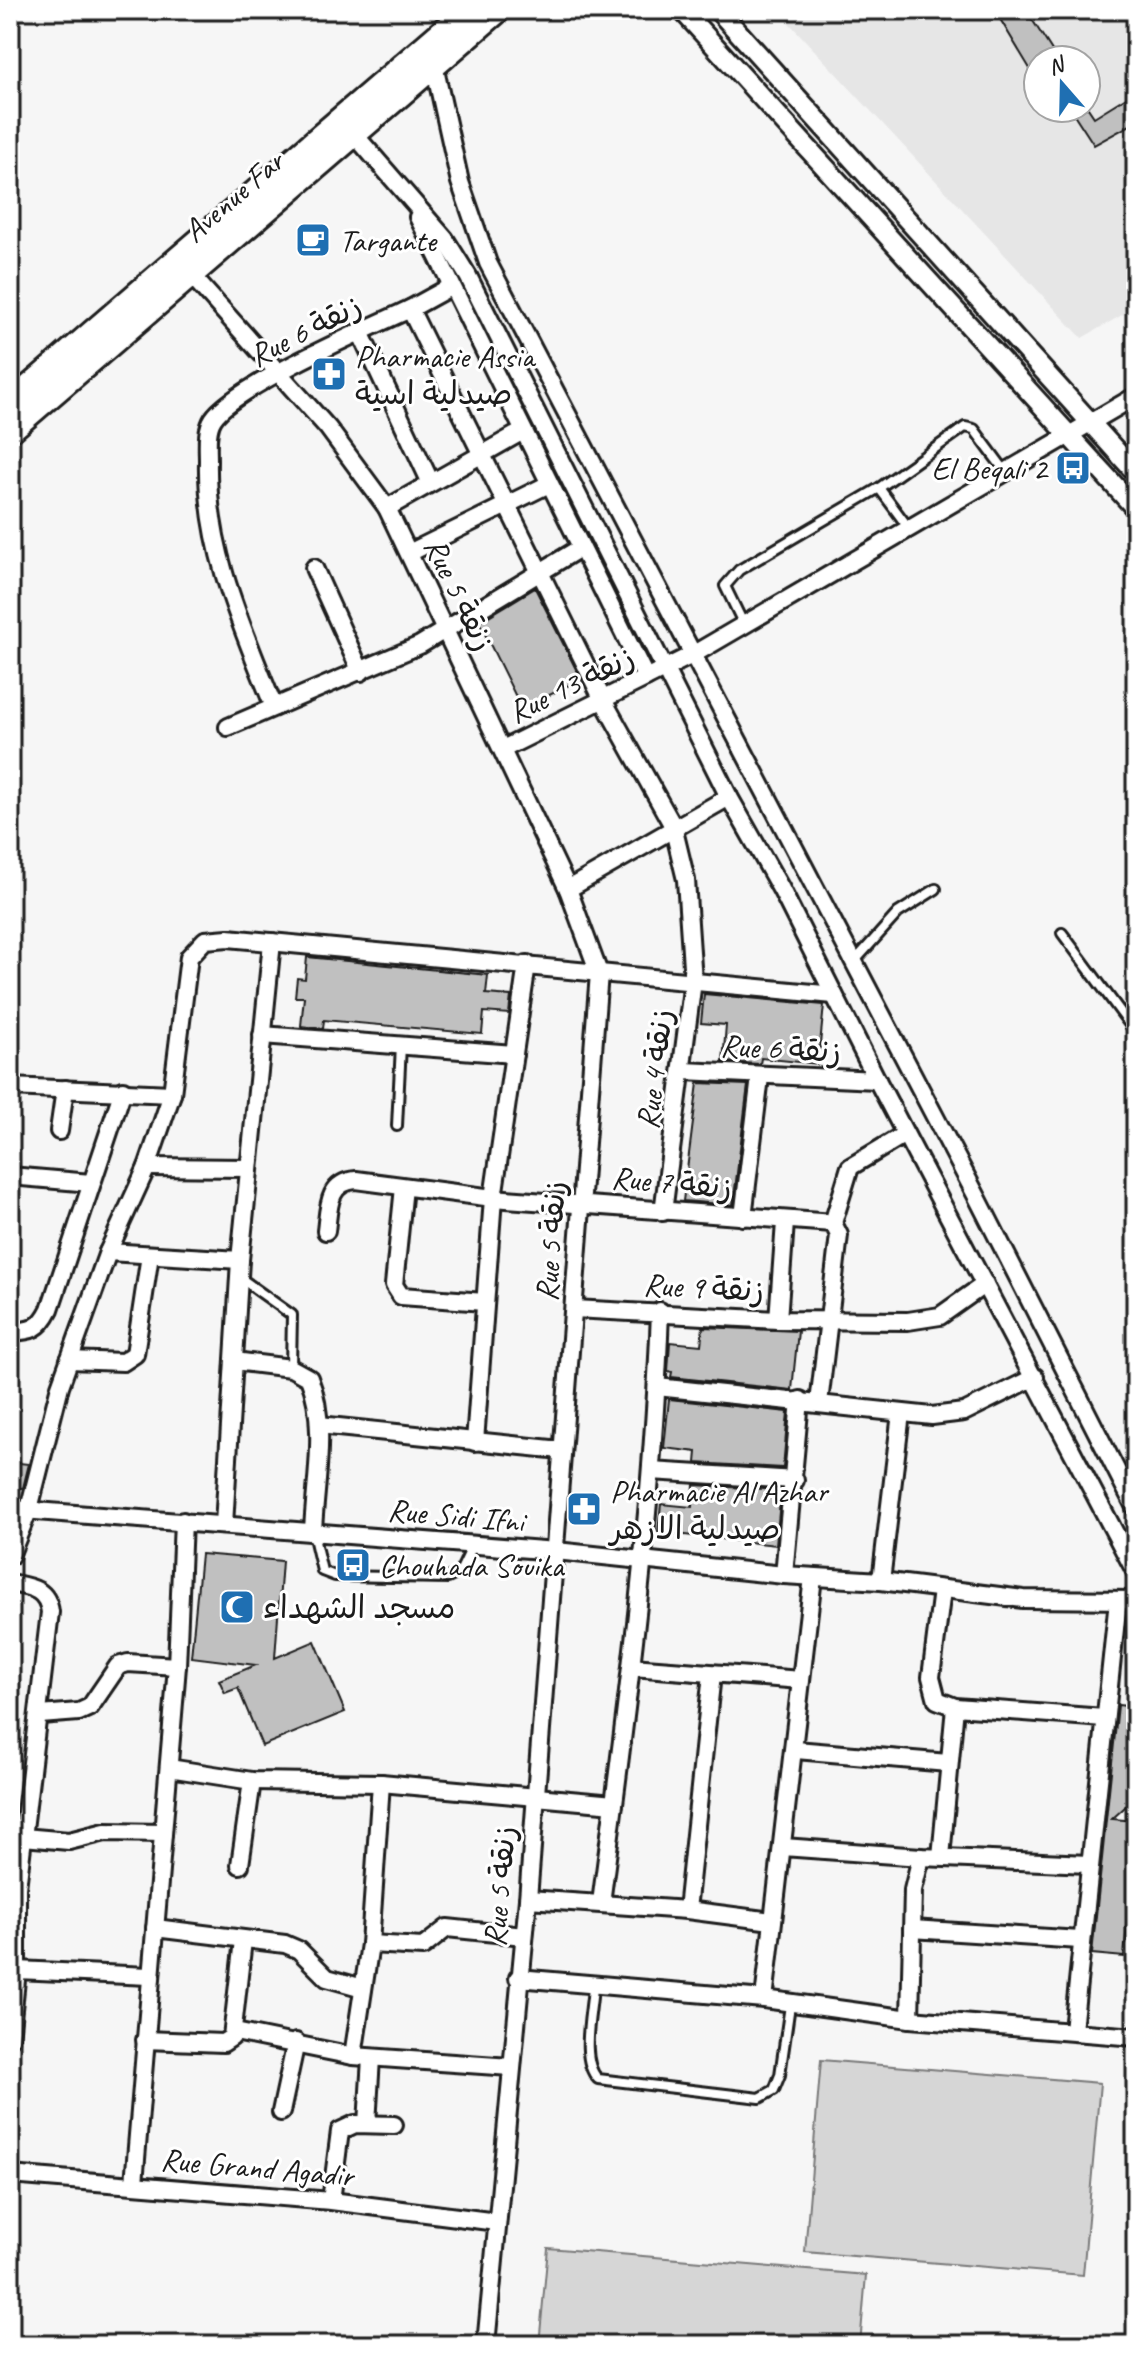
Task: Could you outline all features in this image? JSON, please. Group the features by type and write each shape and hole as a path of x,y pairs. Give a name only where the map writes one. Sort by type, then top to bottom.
{"main road":[{"name":"Avenue Far","path":"10,430 468,10"},
{"name":"Avenue Far","path":"10,404 354,134 498,10"}],"street":[{"path":"682,10 1136,509"},
{"path":"718,10 1136,473"},
{"path":"434,65 464,197 488,263 694,654 852,964 977,1197 1136,1509"},
{"path":"354,134 445,239 468,276 729,797 781,889 905,1134 1136,1573"},
{"path":"412,204 450,287 646,678"},
{"name":"Rue 5 زنقة","path":"185,268 354,460 387,508 568,889 599,973 528,1899 518,1978 486,2345"},
{"path":"410,309 450,287"},
{"name":"Rue 6 زنقة","path":"274,707 227,587 215,546 208,481 211,424 220,411 246,391 410,309 481,456 543,572 603,700"},
{"path":"360,332 430,481"},
{"name":"Rue 13 زنقة","path":"503,749 694,654 1136,396"},
{"path":"387,508 523,431"},
{"path":"409,553 549,484"},
{"path":"228,727 361,672 446,630 580,548"},
{"path":"314,568 361,672"},
{"name":"Rue 4 زنقة","path":"603,700 673,826 686,880 693,981 684,1071 663,1212"},
{"path":"568,889 673,826 729,797"},
{"path":"10,1556 29,1509 69,1360 108,1252 147,1167 172,1094 186,969 195,947 215,937 834,995"},
{"path":"224,1525 240,1269 272,942"},
{"path":"475,1442 493,1198 527,964"},
{"path":"262,1035 514,1054"},
{"name":"Rue 6 زنقة","path":"684,1071 760,1077 877,1080"},
{"path":"743,1217 760,1077"},
{"path":"10,1087 172,1094"},
{"path":"59,1131 65,1089"},
{"path":"10,1332 33,1331 43,1323 123,1090"},
{"path":"819,1403 830,1320 836,1229 850,1167 905,1134"},
{"path":"147,1167 249,1168"},
{"path":"10,1176 91,1183"},
{"name":"Rue 7 زنقة","path":"326,1231 331,1197 341,1183 356,1180 493,1198 581,1202 836,1229"},
{"path":"404,1187 394,1285 401,1296 485,1302"},
{"path":"778,1320 785,1222"},
{"path":"108,1252 240,1269"},
{"path":"69,1360 123,1362 135,1354 150,1255"},
{"path":"830,1320 927,1320 951,1310 985,1284"},
{"name":"Rue 9 زنقة","path":"574,1309 830,1320"},
{"path":"601,1903 643,1562 660,1311"},
{"path":"234,1361 291,1368 309,1378 318,1401 319,1425 313,1531"},
{"path":"657,1387 932,1416 964,1412 1035,1377"},
{"path":"784,1575 800,1400"},
{"path":"881,1581 901,1413"},
{"path":"319,1425 561,1450"},
{"path":"651,1471 795,1480"},
{"name":"Rue Sidi Ifni","path":"10,1509 556,1551 643,1562 881,1581 1023,1599 1136,1600"},
{"path":"134,2183 177,1666 183,1521"},
{"path":"764,1999 796,1750 813,1577"},
{"path":"10,1583 38,1589 50,1605 40,1715 14,1888 17,1970 10,2039"},
{"path":"942,1590 931,1688 937,1700 955,1707 1104,1718"},
{"path":"1073,2030 1080,1940 1118,1600"},
{"path":"40,1715 79,1712 90,1707 118,1666 128,1663 177,1666"},
{"path":"632,1667 801,1680"},
{"path":"687,1910 712,1674"},
{"path":"941,1857 955,1707"},
{"path":"796,1750 948,1763"},
{"path":"169,1768 252,1781 381,1783 614,1804"},
{"path":"240,1865 252,1781"},
{"path":"353,2056 370,1944 381,1783"},
{"path":"23,1837 69,1841 105,1832 163,1833"},
{"path":"783,1847 1089,1864"},
{"path":"910,2019 913,1890 921,1857"},
{"path":"528,1899 687,1910 772,1921"},
{"path":"155,1928 292,1946 327,1978 363,1988"},
{"path":"370,1944 423,1947 447,1928 524,1936"},
{"path":"912,1929 1080,1940"},
{"path":"145,2040 223,2043 235,2032 243,1940"},
{"path":"17,1970 149,1976"},
{"path":"518,1978 764,1999 790,2005 910,2019 1136,2037"},
{"path":"235,2032 353,2056 511,2067"},
{"path":"281,2112 296,2042"},
{"path":"367,2124 371,2058"},
{"path":"331,2201 338,2136 346,2127 394,2125"},
{"name":"Rue Grand Agadir","path":"10,2175 331,2201 497,2222"}],"lane":[{"path":"744,625 725,586 729,578 879,488 965,427 974,429 1005,471"},
{"path":"879,488 908,527"},
{"path":"852,964 898,913 936,889"},
{"path":"1062,933 1136,1033"},
{"path":"397,1126 401,1045"},
{"path":"240,1269 292,1315 291,1368"},
{"path":"313,1531 322,1571 335,1576 448,1578 460,1572 473,1544"},
{"path":"593,1986 589,2056 592,2073 598,2079 760,2098 774,2090 780,2075 790,2005"}],"shaded area":[{"path":"777,10 1136,10 1136,307 1082,338"},
{"path":"821,2060 1100,2083 1083,2275 805,2252"},
{"path":"548,2248 866,2275 860,2345 539,2345"}],"building":[{"path":"1014,10 1026,10 1048,44 1022,44 1022,55 1000,19"},
{"path":"1136,91 1136,122 1094,145 1080,124 1102,124 1102,112"},
{"path":"535,588 581,679 522,709 479,622"},
{"path":"307,957 488,975 486,994 511,996 509,1014 484,1012 482,1034 324,1020 323,1029 301,1026 304,997 295,997 297,978 305,979"},
{"path":"704,994 824,1005 818,1064 761,1058 760,1064 723,1062 726,1025 701,1023"},
{"path":"698,1083 748,1085 733,1205 683,1201"},
{"path":"703,1327 798,1331 792,1390 671,1377 672,1372 668,1371 670,1342 701,1345"},
{"path":"669,1399 788,1412 783,1468 696,1463 697,1452 664,1448"},
{"path":"10,1462 29,1464 23,1488 10,1487"},
{"path":"694,1485 781,1490 776,1545 658,1532 661,1504 692,1507"},
{"path":"201,1554 282,1561 275,1658 315,1641 345,1712 262,1746 238,1688 225,1693 219,1680 256,1665 191,1657"},
{"path":"1118,1705 1136,1707 1136,1797 1112,1819 1136,1821 1124,1957 1092,1954"}],"place":[{"name":"Targante","path":"313,240"},
{"name":"Pharmacie Assia صيدلية اسية","path":"329,374"},
{"name":"El Beqali 2","path":"1073,468"},
{"name":"Pharmacie Al Azhar صيدلية الازهر","path":"584,1509"},
{"name":"Chouhada Souika","path":"353,1565"},
{"name":"مسجد الشهداء","path":"237,1607"}]}
